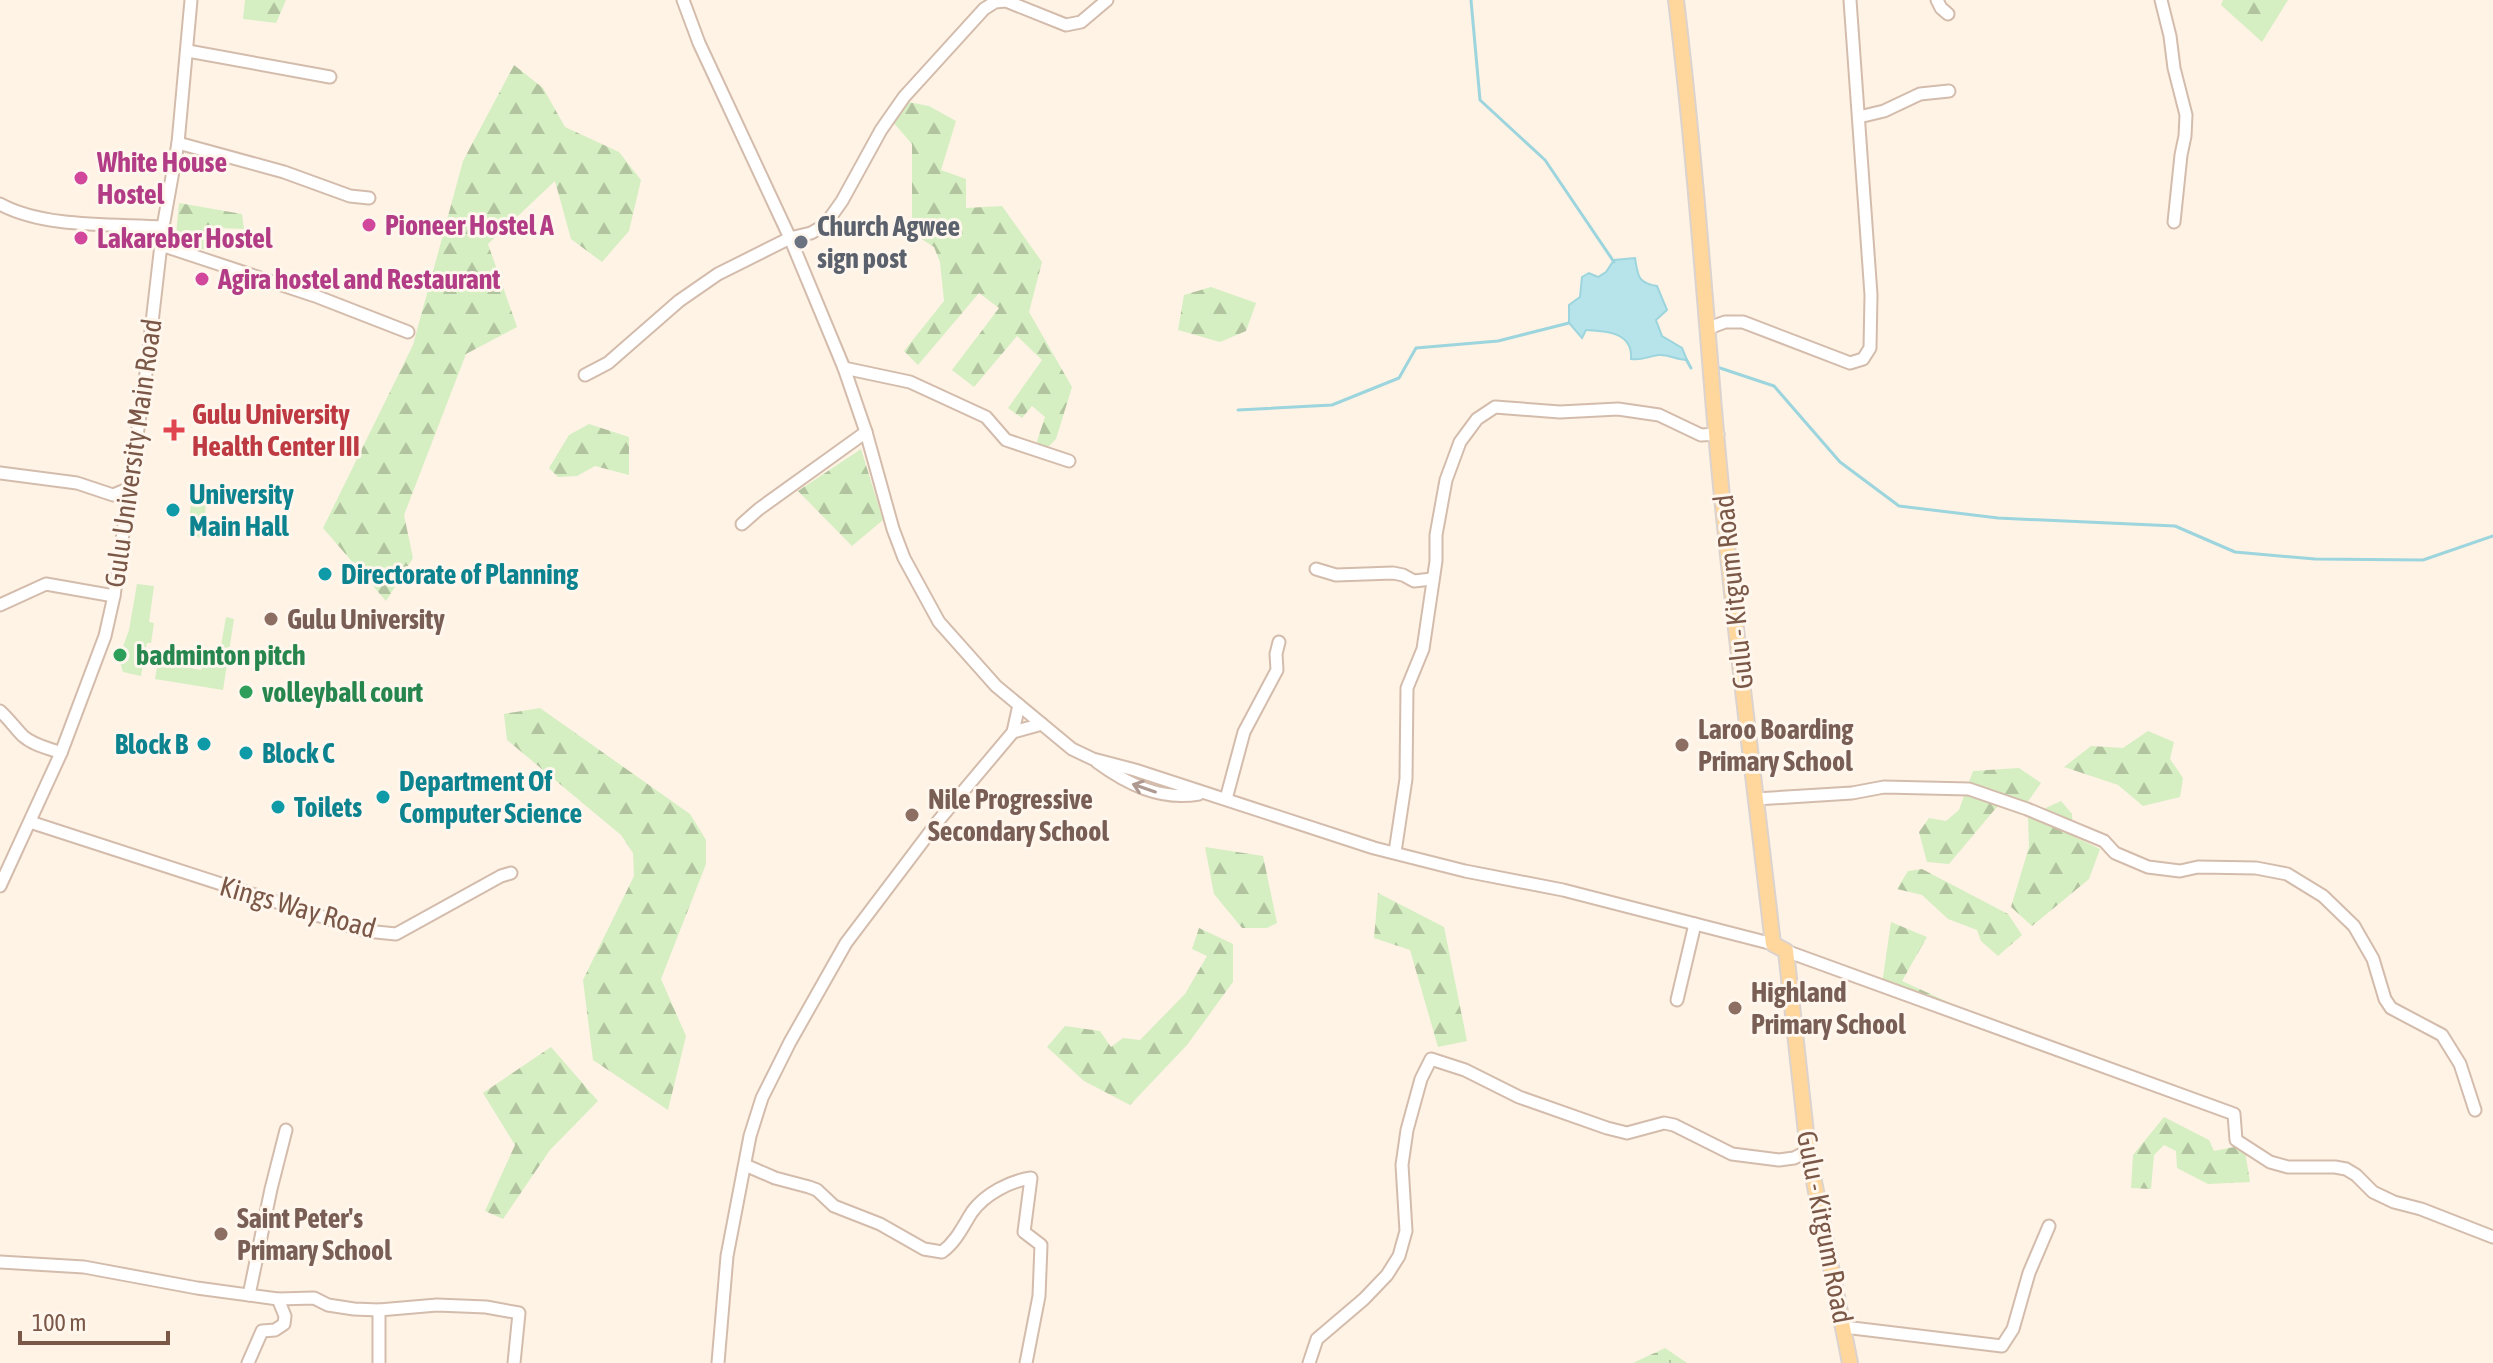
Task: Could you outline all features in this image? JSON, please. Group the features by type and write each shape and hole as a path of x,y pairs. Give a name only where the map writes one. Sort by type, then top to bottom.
{"main road":[{"name":"Gulu - Kitgum Road","path":"1676,0 1737,638 1756,799 1808,1151 1850,1363"}],"street":[{"name":"Gulu University Main Road","path":"0,886 61,753 100,653 114,596 163,227 178,143 191,0"},
{"path":"683,0 699,43 790,238 844,368 904,558 939,622 954,640 996,686 1072,749 1137,787 1170,796 1202,793 1374,848 1465,871 1563,890 1779,947 2234,1114 2236,1140 2270,1162 2288,1167 2340,1167 2356,1175 2373,1192 2394,1202 2493,1237"},
{"path":"585,375 608,363 679,301 718,274 790,238 811,233 825,225 904,97 984,9 995,2 1006,1 1066,25 1081,22 1107,0"},
{"path":"1709,328 1725,322 1743,322 1850,363 1858,362 1866,355 1871,333 1871,295 1850,0"},
{"path":"1937,0 1948,14"},
{"path":"2161,0 2186,115 2174,222"},
{"path":"188,51 330,77"},
{"path":"1859,117 1884,111 1920,94 1949,91"},
{"path":"178,143 284,172 350,196 369,198"},
{"path":"0,204 22,215 49,220 163,227"},
{"path":"161,245 318,297 408,332"},
{"path":"844,368 910,382 986,417 1006,440 1069,461"},
{"path":"1395,852 1406,779 1407,688 1423,649 1436,561 1436,535 1446,480 1460,442 1486,412 1495,407 1560,412 1618,409 1659,415 1701,435 1718,434"},
{"path":"742,524 866,432"},
{"path":"0,473 77,483 113,495 130,488"},
{"path":"1316,569 1336,575 1393,573 1414,581 1432,579"},
{"path":"0,605 46,584 114,596"},
{"path":"1226,799 1244,732 1277,670 1279,642"},
{"path":"718,1363 727,1256 750,1136 762,1098 846,943 939,820 1013,732 1019,705"},
{"path":"0,711 32,742 61,753"},
{"path":"1013,732 1042,724"},
{"path":"1756,799 1852,793 1884,787 1969,789 2019,805 2104,841 2115,853 2148,867 2180,871 2198,867 2256,868 2287,874 2323,896 2354,926 2373,959 2385,999 2391,1008 2442,1035 2460,1064 2475,1110"},
{"name":"Kings Way Road","path":"30,822 381,934 396,934 511,873"},
{"path":"1677,1000 1695,924"},
{"path":"1309,1363 1317,1339 1364,1299 1387,1275 1399,1256 1406,1231 1402,1165 1407,1130 1421,1079 1431,1059 1465,1070 1519,1097 1618,1131 1635,1132 1664,1123 1732,1154 1779,1160 1794,1158 1808,1151"},
{"path":"249,1295 286,1130"},
{"path":"745,1165 775,1178 817,1190 834,1206 880,1224 924,1249 942,1252 980,1202 993,1192 1031,1178 1024,1232 1041,1245 1039,1296 1026,1363"},
{"path":"1844,1327 2002,1346 2013,1329 2029,1273 2049,1226"},
{"path":"0,1262 84,1267 278,1299 314,1298 328,1305 379,1310 421,1306 478,1307 519,1313 514,1363"},
{"path":"248,1363 262,1331 275,1330 284,1324 285,1316 278,1299"},
{"path":"379,1310 379,1363"}],"green space":[{"path":"245,0 286,0 276,23 243,19"},
{"path":"2223,0 2288,0 2262,42 2221,5"},
{"path":"514,65 543,88 565,127 619,152 641,180 629,231 602,262 571,239 555,181 488,244 517,327 466,354 404,515 413,558 386,601 323,528 413,345 463,161"},
{"path":"903,101 929,106 956,121 941,170 966,179 966,208 1002,206 1042,262 1029,312 1072,387 1056,439 1043,452 1037,441 1045,417 1032,406 1022,418 1008,408 1042,360 1017,336 974,387 952,370 999,308 979,293 918,365 904,351 944,301 940,262 934,247 912,233 912,144 893,122"},
{"path":"179,203 242,214 244,229 219,228 218,251 175,246"},
{"path":"1211,287 1256,303 1246,331 1220,342 1178,330 1184,295"},
{"path":"589,424 629,437 629,475 595,466 577,476 558,477 549,468 569,435"},
{"path":"861,449 883,520 852,546 798,491"},
{"path":"191,504 206,504 203,538 187,535"},
{"path":"137,584 154,586 149,622 154,623 141,676 123,672 120,662"},
{"path":"226,617 234,619 223,690 155,679 160,649 176,651 174,665 201,670 203,663 209,663 210,657 219,658"},
{"path":"540,708 690,814 706,840 706,864 661,979 686,1036 668,1110 593,1060 583,980 634,876 633,853 621,835 507,740 504,714"},
{"path":"2148,731 2174,742 2170,759 2183,778 2180,797 2143,806 2118,785 2064,767 2091,746 2123,748"},
{"path":"2019,768 2041,783 2027,803 2011,799 1996,808 1949,864 1927,862 1919,832 1929,818 1946,821 1959,810 1973,771"},
{"path":"2061,801 2072,814 2073,836 2100,849 2089,879 2032,926 2011,907 2029,847 2028,816"},
{"path":"1205,847 1263,856 1277,923 1267,928 1242,928 1214,894"},
{"path":"1922,869 2008,914 2022,935 1998,956 1981,941 1977,930 1948,919 1922,895 1897,889 1908,871"},
{"path":"1378,893 1444,927 1467,1041 1438,1047 1410,950 1374,938"},
{"path":"1891,922 1927,937 1902,981 1950,1003 1942,1015 1882,984"},
{"path":"1199,928 1233,944 1233,982 1187,1045 1130,1105 1084,1081 1047,1047 1065,1026 1100,1031 1111,1047 1123,1038 1140,1040 1185,994 1207,956 1192,949"},
{"path":"551,1047 598,1101 550,1150 503,1219 485,1211 515,1145 483,1093"},
{"path":"2164,1117 2209,1140 2214,1151 2244,1145 2250,1182 2208,1184 2177,1168 2176,1151 2164,1145 2154,1155 2151,1189 2131,1188 2133,1155"},
{"path":"1665,1348 1687,1363 1633,1363"}],"water":[{"path":"1635,258 1640,277 1646,283 1657,286 1667,310 1656,320 1662,336 1682,348 1687,360 1662,355 1631,359 1628,343 1623,338 1610,332 1586,330 1582,338 1569,323 1569,305 1580,297 1582,277 1589,273 1598,277 1614,260"}],"waterway":[{"path":"1471,0 1480,100 1545,160 1614,262"},
{"path":"1238,410 1332,405 1399,378 1416,348 1498,341 1569,323"},
{"path":"1686,359 1691,368"},
{"path":"1717,367 1774,386 1840,462 1899,506 1998,518 2175,526 2235,552 2315,559 2423,560 2493,536"}],"place":[{"name":"White House Hostel","path":"81,178"},
{"name":"Pioneer Hostel A","path":"369,225"},
{"name":"Lakareber Hostel","path":"81,238"},
{"name":"Church Agwee sign post","path":"801,242"},
{"name":"Agira hostel and Restaurant","path":"202,279"},
{"name":"Gulu University Health Center III","path":"174,430"},
{"name":"University Main Hall","path":"173,510"},
{"name":"Directorate of Planning","path":"325,574"},
{"name":"Gulu University","path":"271,619"},
{"name":"badminton pitch","path":"120,655"},
{"name":"volleyball court","path":"246,692"},
{"name":"Block B","path":"204,744"},
{"name":"Laroo Boarding Primary School","path":"1682,745"},
{"name":"Block C","path":"246,753"},
{"name":"Department Of Computer Science","path":"383,797"},
{"name":"Toilets","path":"278,807"},
{"name":"Nile Progressive Secondary School","path":"912,815"},
{"name":"Highland Primary School","path":"1735,1008"},
{"name":"Saint Peter's Primary School","path":"221,1234"}]}
